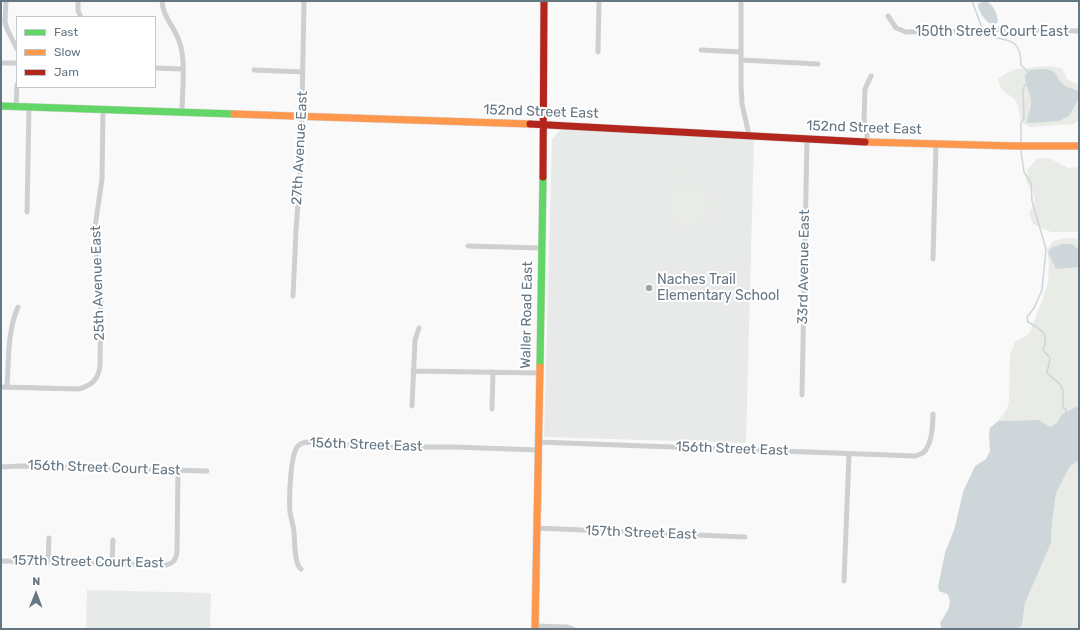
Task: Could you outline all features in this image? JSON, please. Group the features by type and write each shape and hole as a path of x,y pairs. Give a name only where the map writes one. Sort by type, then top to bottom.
{"main road":[{"name":"Waller Road East","path":"535,627 544,124 544,1"},
{"name":"152nd Street East","path":"1,106 544,124 867,142 1079,146"}],"street":[{"path":"6,1 5,22 16,47"},
{"path":"78,1 78,11 80,16"},
{"path":"162,1 163,9 180,42 183,54 182,113"},
{"name":"27th Avenue East","path":"293,296 301,163 304,1"},
{"path":"598,52 599,1"},
{"path":"741,1 742,104 749,135"},
{"name":"150th Street Court East","path":"888,16 896,28 906,32 963,32 989,29 1079,31"},
{"path":"701,50 741,52"},
{"path":"741,60 818,64"},
{"path":"1,63 16,63"},
{"path":"156,68 182,69"},
{"path":"254,70 303,72"},
{"path":"867,142 867,133 864,120 865,89 871,76"},
{"path":"16,107 17,88"},
{"path":"27,212 29,108"},
{"name":"25th Avenue East","path":"8,386 78,389 88,387 93,383 97,376 100,366 100,288 94,227 102,179 103,110"},
{"name":"33rd Avenue East","path":"802,395 807,139"},
{"path":"933,259 936,144"},
{"path":"468,246 541,248"},
{"path":"1,386 8,386 9,339 14,315 18,306"},
{"path":"412,406 414,340 419,328"},
{"path":"413,371 539,373"},
{"path":"492,409 493,372"},
{"name":"156th Street East","path":"301,569 298,567 296,560 294,531 290,513 290,495 294,453 297,447 303,443 312,442 379,447 538,446 915,456 924,452 931,437 933,414"},
{"path":"844,581 849,454"},
{"name":"156th Street Court East","path":"1,467 22,466 207,471"},
{"name":"157th Street Court East","path":"1,561 166,565 174,561 177,552 178,470"},
{"name":"157th Street East","path":"536,528 745,537"},
{"path":"48,562 49,538"},
{"path":"112,563 113,540"},
{"path":"535,627 573,629"}],"shaded area":[{"path":"986,1 991,4 996,12 998,21 996,24 989,23 980,12 978,4"},
{"path":"1049,66 1062,68 1067,79 1079,85 1079,119 1074,124 1030,127 1021,119 1017,103 1001,88 998,79 1015,69"},
{"path":"1030,70 1051,70 1064,85 1079,92 1079,98 1069,116 1059,121 1027,122 1031,103 1025,75"},
{"name":"Naches Trail Elementary School","path":"561,129 754,139 746,443 544,437 552,139"},
{"path":"1049,158 1068,168 1079,167 1079,232 1051,232 1033,224 1029,213 1035,196 1026,181 1028,168 1037,159"},
{"path":"668,165 679,166 679,181 668,181"},
{"path":"673,186 706,186 710,194 711,207 709,215 701,224 695,227 683,228 672,222 671,188"},
{"path":"1068,238 1079,239 1079,407 1076,407 1061,415 1057,423 1050,427 1039,420 998,421 1007,409 1009,401 1010,355 1015,342 1029,334 1048,283 1049,262 1047,250 1053,241"},
{"path":"1062,244 1072,244 1079,250 1079,267 1056,269 1048,253 1051,248"},
{"path":"1076,407 1079,407 1079,460 1070,466 1056,493 1051,543 1025,603 1022,625 1018,629 942,629 940,623 947,612 950,602 947,594 939,591 938,587 945,553 955,527 963,492 975,466 986,459 990,451 990,428 998,421 1039,420 1050,427 1057,423 1061,415"},
{"path":"1079,460 1079,629 1018,629 1022,625 1025,603 1051,543 1056,493 1070,466"},
{"path":"87,590 211,593 210,629 86,629"}],"waterway":[{"path":"972,1 982,28"},
{"path":"982,31 996,38 1008,40 1013,43 1017,47 1020,54 1021,65 1029,73"},
{"path":"1021,142 1021,123 1024,118 1023,93 1024,87 1027,83"},
{"path":"1021,151 1024,172 1031,183 1032,201 1046,249 1042,290 1034,308 1027,317 1028,322 1037,327 1045,336 1043,350 1050,358 1047,373 1063,389 1063,407 1066,410 1066,414"}],"traffic: fast":[{"path":"1,106 234,114"},
{"path":"540,367 543,177"}],"traffic: slow":[{"path":"234,114 530,124"},
{"path":"865,142 1079,146"},
{"path":"535,629 540,367"}],"traffic: jam":[{"path":"543,177 544,1"},
{"path":"530,124 865,142"}],"place":[{"name":"Naches Trail Elementary School","path":"649,288"}]}
